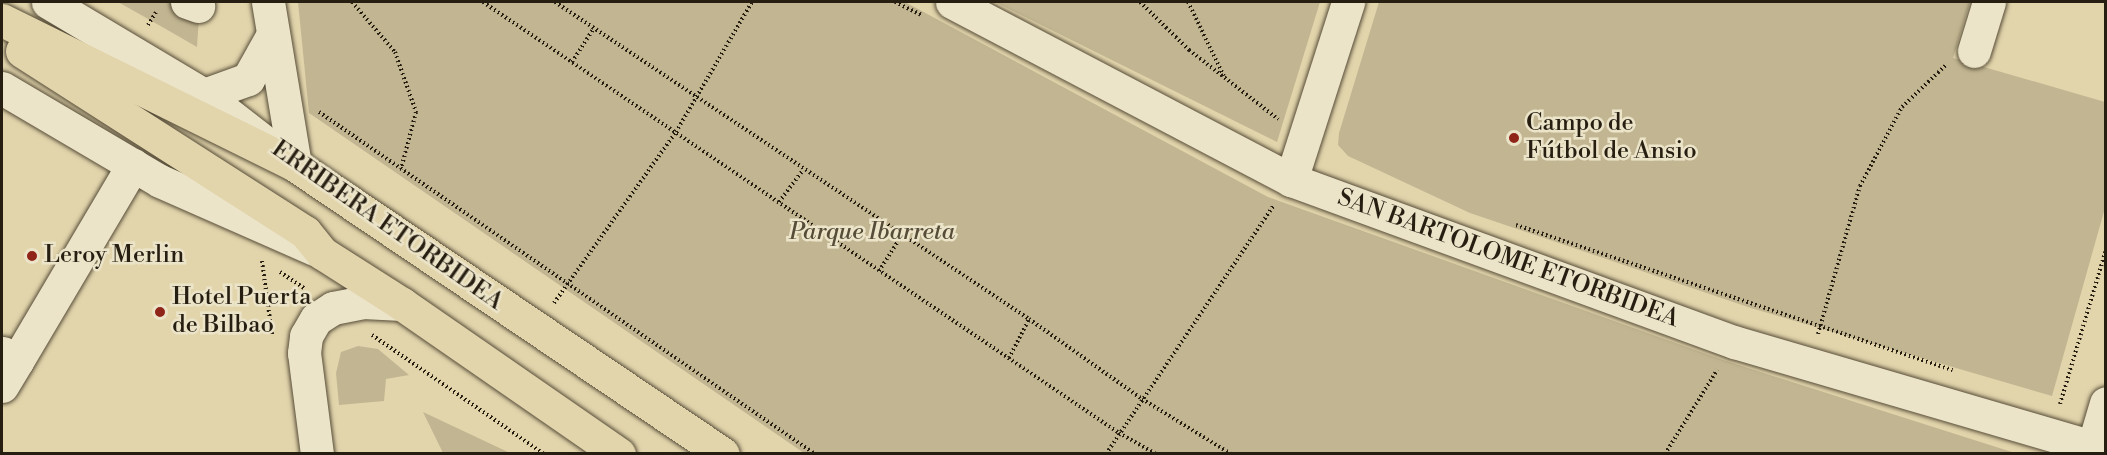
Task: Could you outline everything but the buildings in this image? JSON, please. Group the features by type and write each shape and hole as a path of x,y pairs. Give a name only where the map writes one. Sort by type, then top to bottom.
{"main road":[{"path":"2,20 294,165"},
{"path":"2,37 305,232 322,253 402,303 619,453"},
{"name":"ERRIBERA ETORBIDEA","path":"294,165 723,453"}],"street":[{"name":"ERRIBERA ETORBIDEA","path":"48,2 204,95 294,165"},
{"path":"268,2 294,165"},
{"name":"SAN BARTOLOME ETORBIDEA","path":"952,2 1291,180 1734,342 1810,364 2055,419 2092,450"},
{"path":"1291,180 1347,2"},
{"path":"1974,51 1989,2"},
{"path":"204,95 248,79 272,38"},
{"path":"2,88 133,165 322,253"},
{"path":"7,367 133,165"},
{"path":"317,453 305,344 316,319 333,308 363,302 402,303"},
{"path":"2092,450 2106,404"}],"path":[{"path":"352,2 395,52 416,112 401,169"},
{"path":"483,2 1119,433 1156,453"},
{"path":"555,2 1029,319 1142,399 1231,453"},
{"path":"536,328 676,132 752,2"},
{"path":"1140,2 1226,80 1276,118 1307,130"},
{"path":"1188,2 1226,80"},
{"path":"572,62 594,28"},
{"path":"1810,364 1860,186 1902,107 1953,58 1974,51"},
{"path":"316,100 317,111 815,453"},
{"path":"779,202 803,170"},
{"path":"1106,453 1291,180"},
{"path":"1506,222 1962,372"},
{"path":"879,271 902,236"},
{"path":"2055,419 2106,250"},
{"path":"261,259 544,453"},
{"path":"1009,358 1029,319"},
{"path":"1665,453 1734,342"},
{"path":"2049,401 2055,419"}],"green space":[{"path":"118,2 200,2 197,47 150,20"},
{"name":"Parque Ibarreta","path":"298,2 905,2 1268,197 1723,360 2015,453 804,453 309,113"},
{"path":"995,2 1320,2 1277,142"},
{"path":"1379,2 1970,2 1953,58 2105,102 2105,208 2052,396 1751,308 1470,213 1348,156 1338,145 1339,133"},
{"path":"358,346 378,349 409,375 386,379 384,401 339,405 336,373 341,352"},
{"path":"423,412 508,452 511,453 443,453"}],"place":[{"name":"Campo de Fútbol de Ansio","path":"1514,138"},
{"name":"Leroy Merlin","path":"32,256"},
{"name":"Hotel Puerta de Bilbao","path":"160,312"}]}
